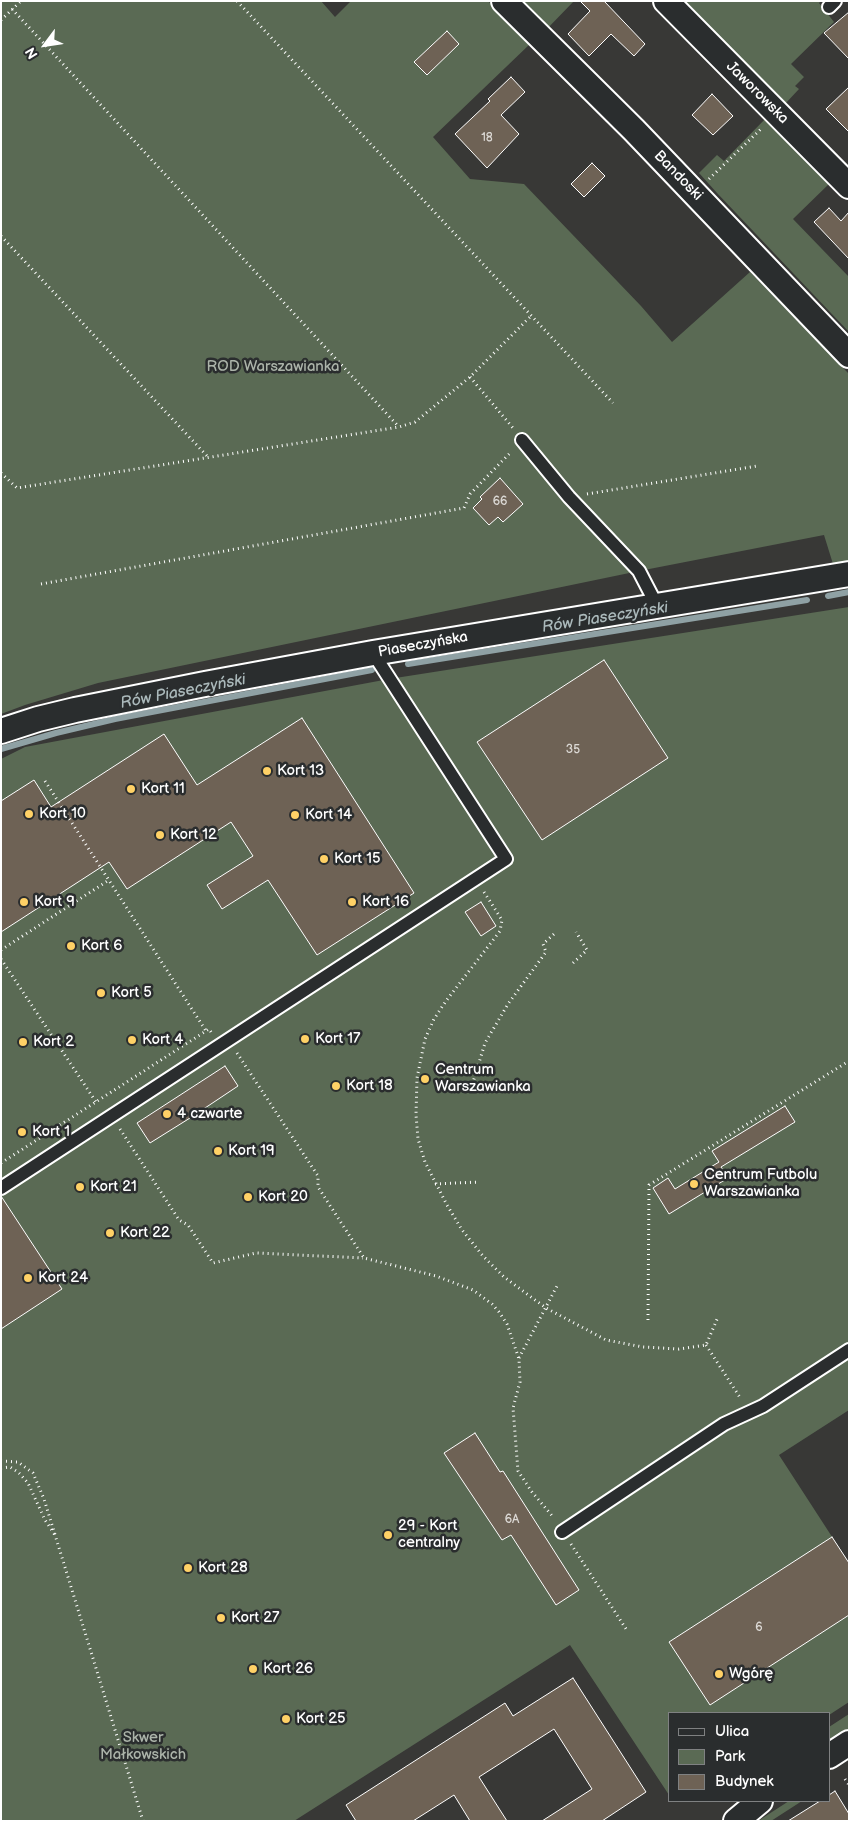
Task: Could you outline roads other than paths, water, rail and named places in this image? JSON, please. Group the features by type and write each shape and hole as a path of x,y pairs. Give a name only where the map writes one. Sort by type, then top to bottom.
{"street":[{"name":"Bandoski","path":"504,1 634,130 849,355"},
{"name":"Jaworowska","path":"666,1 849,186"},
{"name":"Piaseczyńska","path":"1,732 38,719 75,710 373,654 849,574"},
{"path":"830,1755 849,1743"},
{"path":"736,1821 759,1802"}],"lane":[{"path":"522,440 569,497 639,571 653,598 654,606"},
{"path":"1,1188 506,859 373,654"},
{"path":"562,1532 724,1424 763,1406 849,1350"}],"waterway":[{"name":"Rów Piaseczyński","path":"828,596 849,592"},
{"name":"Rów Piaseczyński","path":"408,664 807,600"},
{"name":"Rów Piaseczyński","path":"1,749 115,719 372,670"}],"place":[{"name":"Kort 13","path":"267,771"},
{"name":"Kort 11","path":"131,789"},
{"name":"Kort 10","path":"29,814"},
{"name":"Kort 14","path":"295,815"},
{"name":"Kort 12","path":"160,835"},
{"name":"Kort 15","path":"324,859"},
{"name":"Kort 9","path":"24,902"},
{"name":"Kort 16","path":"352,902"},
{"name":"Kort 6","path":"71,946"},
{"name":"Kort 5","path":"101,993"},
{"name":"Kort 17","path":"305,1039"},
{"name":"Kort 4","path":"132,1040"},
{"name":"Kort 2","path":"23,1042"},
{"name":"Centrum Warszawianka","path":"425,1079"},
{"name":"Kort 18","path":"336,1086"},
{"name":"4 czwarte","path":"167,1114"},
{"name":"Kort 1","path":"22,1132"},
{"name":"Kort 19","path":"218,1151"},
{"name":"Centrum Futbolu Warszawianka","path":"694,1184"},
{"name":"Kort 21","path":"80,1187"},
{"name":"Kort 20","path":"248,1197"},
{"name":"Kort 22","path":"110,1233"},
{"name":"Kort 24","path":"28,1278"},
{"name":"29 - Kort centralny","path":"388,1535"},
{"name":"Kort 28","path":"188,1568"},
{"name":"Kort 27","path":"221,1618"},
{"name":"Kort 26","path":"253,1669"},
{"name":"Wgórę","path":"719,1674"},
{"name":"Kort 25","path":"286,1719"}],"park label":[{"name":"ROD Warszawianka","path":"273,367"},
{"name":"Skwer Małkowskich","path":"143,1746"}]}
